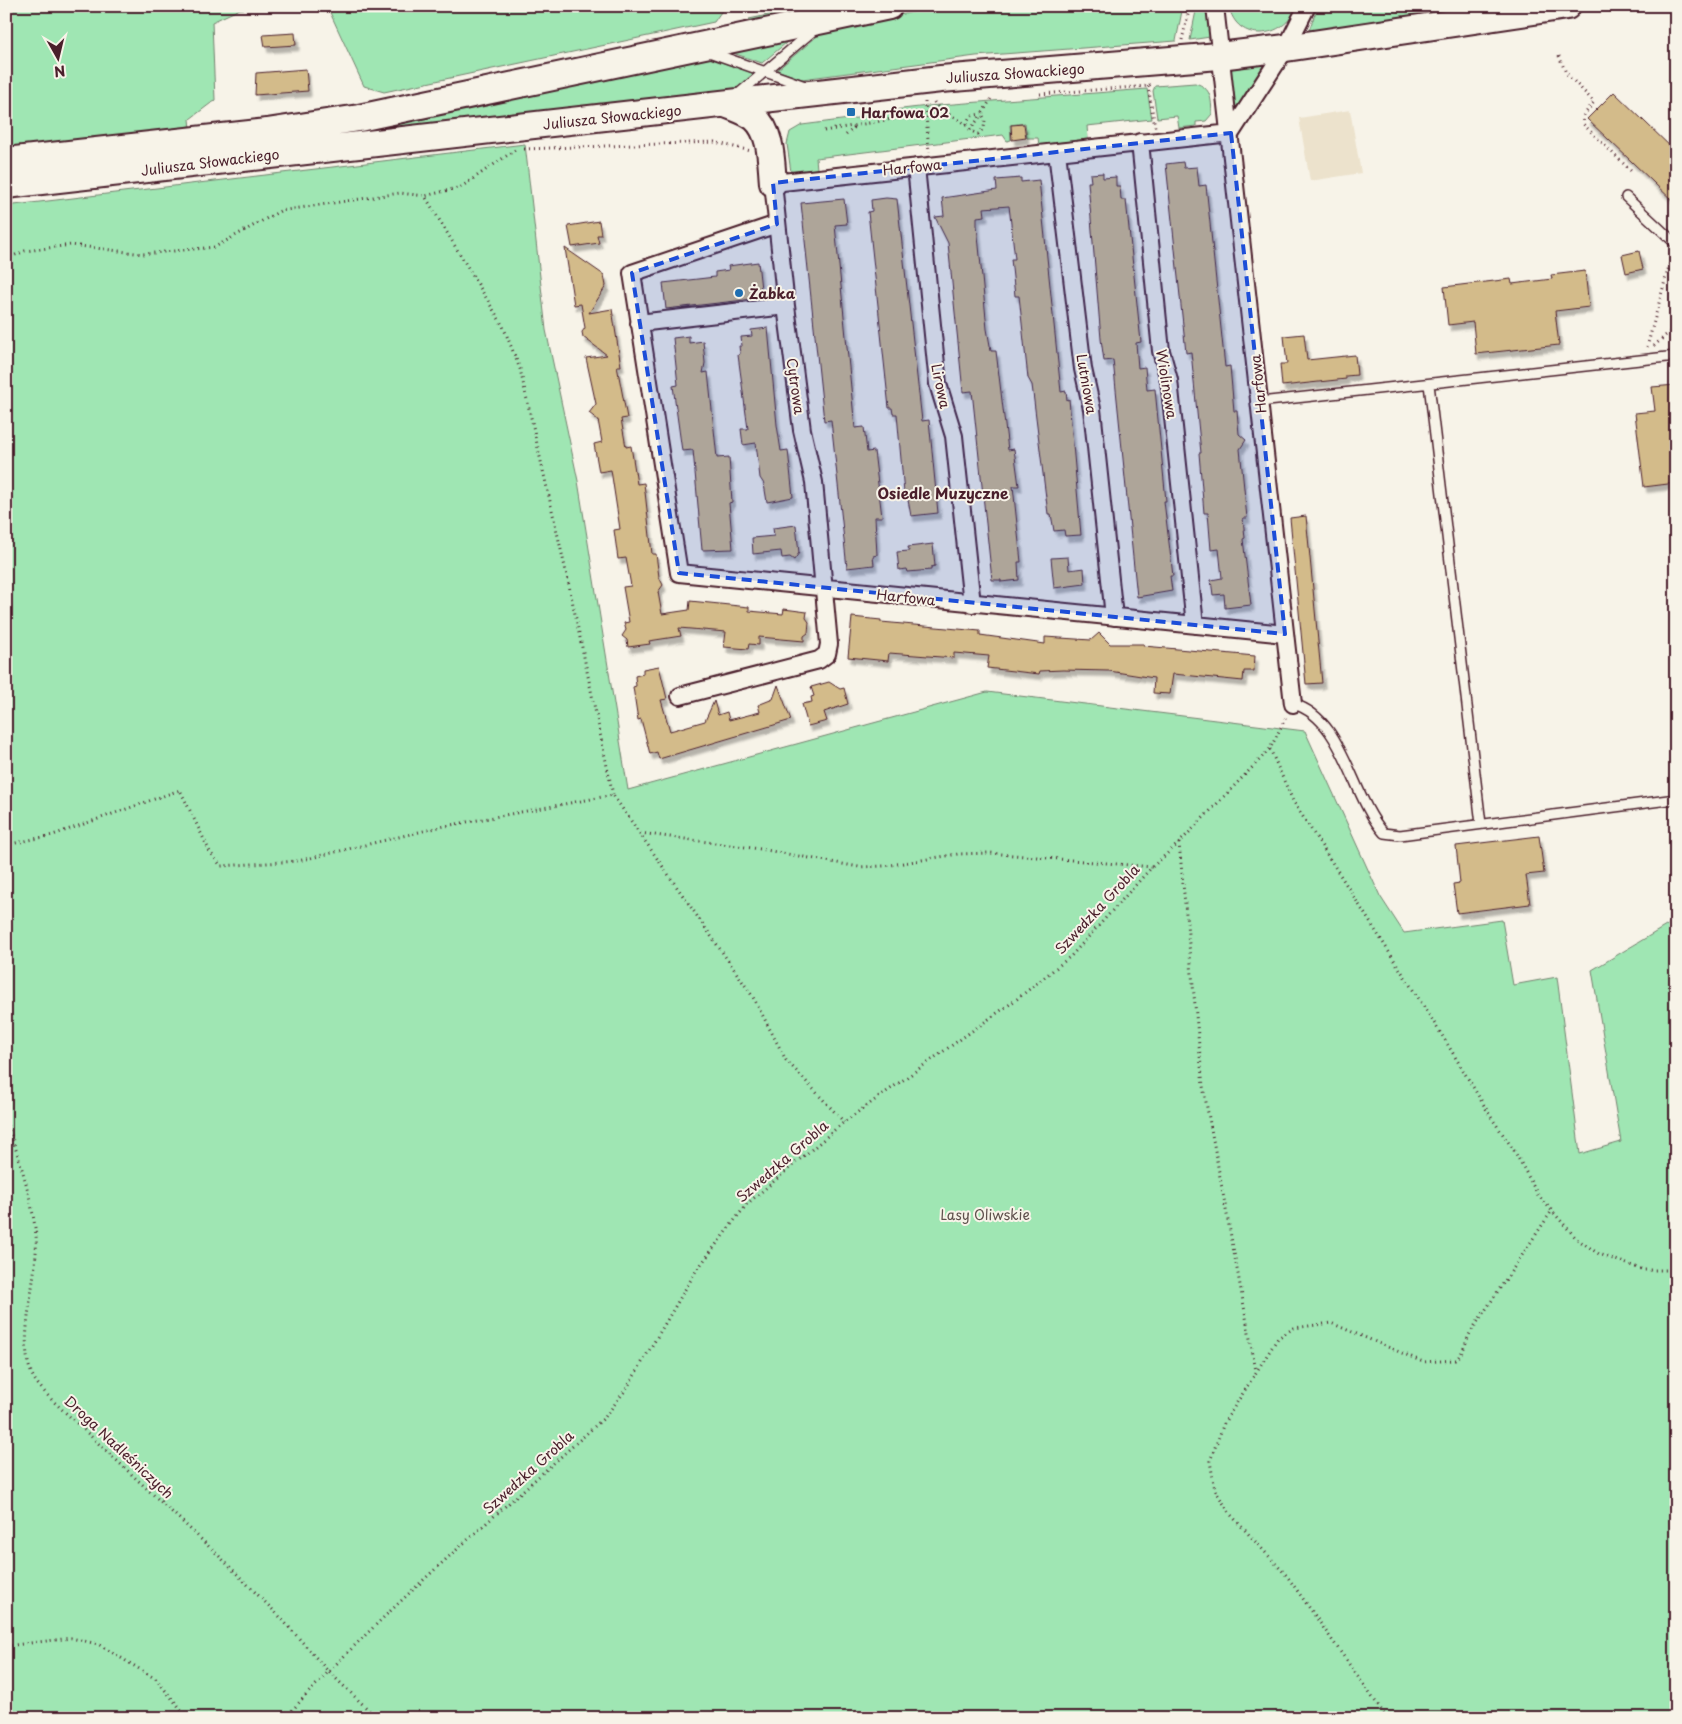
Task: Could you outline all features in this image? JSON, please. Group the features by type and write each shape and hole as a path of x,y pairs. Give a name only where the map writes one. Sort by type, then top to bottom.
{"main road":[{"name":"Juliusza Słowackiego","path":"6,161 267,132 360,118 889,6"},
{"path":"1286,48 1567,6"},
{"name":"Juliusza Słowackiego","path":"6,185 940,79 1219,56 1286,48"},
{"path":"726,104 755,118 764,130 768,141 773,183"}],"street":[{"name":"Harfowa","path":"1215,6 1219,56 1230,133 1293,704"},
{"path":"1230,133 1286,48 1307,6"},
{"name":"Harfowa","path":"773,183 1230,133"},
{"name":"Wiolinowa","path":"1140,142 1161,351 1168,380 1195,625"},
{"name":"Lutniowa","path":"1057,152 1083,369 1092,409 1114,618"},
{"name":"Lirowa","path":"923,166 938,384 954,436 972,604"},
{"name":"Cytrowa","path":"773,183 786,306 802,430 814,482 825,589"},
{"name":"Harfowa","path":"777,224 632,273 679,573 1285,634"},
{"path":"639,323 786,306"},
{"path":"680,696 819,660 827,654 829,644 825,589"}],"lane":[{"path":"726,104 828,19"},
{"path":"696,47 824,93"},
{"path":"1626,197 1675,244"},
{"path":"1260,402 1676,356"},
{"path":"1429,384 1481,824"},
{"path":"1293,704 1306,708 1318,717 1333,738 1372,819 1384,833 1400,835 1676,800"}],"path":[{"path":"1181,40 1190,6"},
{"path":"1559,56 1566,73 1594,102 1584,116 1583,124 1632,172"},
{"path":"1031,94 1148,86 1154,81"},
{"path":"1148,86 1158,140"},
{"path":"970,130 992,97"},
{"path":"982,98 1002,97"},
{"path":"916,103 943,101"},
{"path":"923,166 925,102"},
{"path":"934,102 937,108 967,124 974,134 981,132 985,120 982,114"},
{"path":"824,131 926,113"},
{"path":"967,124 968,119 973,115 982,114"},
{"path":"846,135 857,125"},
{"path":"6,259 24,251 71,245 143,254 215,247 280,211 400,193 425,196 462,187 513,150 714,142 754,152"},
{"path":"425,196 503,326 520,370 567,576 613,795 753,997 786,1060 844,1122"},
{"path":"1647,359 1646,349 1675,244"},
{"name":"Szwedzka Grobla","path":"285,1718 328,1671 374,1626 605,1417 628,1388 696,1271 747,1204 844,1122 1017,999 1071,956 1152,867 1179,843 1270,749 1293,704"},
{"path":"1270,749 1293,801 1445,1040 1491,1117 1515,1152 1538,1195 1551,1212 1577,1239 1599,1254 1644,1270 1676,1270"},
{"path":"6,845 53,836 180,790 210,852 221,866 298,861 440,827 613,795"},
{"path":"640,832 760,848 859,867 885,866 958,854 990,853 1152,867"},
{"path":"1179,843 1203,1086 1257,1372"},
{"name":"Droga Nadleśniczych","path":"6,1121 30,1202 36,1236 35,1266 27,1334 27,1353 31,1373 52,1400 161,1501 279,1616 328,1671 377,1718"},
{"path":"1387,1718 1287,1576 1231,1515 1215,1490 1210,1461 1224,1423 1278,1338 1294,1328 1331,1323 1423,1362 1456,1360 1468,1344 1468,1337 1472,1330 1551,1212"},
{"path":"6,1646 71,1638 98,1644 156,1679 188,1718"}],"highlighted area":[{"path":"1231,133 1285,634 679,573 632,273 777,224 773,183"}],"shaded area":[{"path":"1350,110 1361,173 1310,181 1299,118"}],"green space":[{"path":"6,6 313,6 240,9 212,22 215,100 190,119 191,129 6,149"},
{"path":"327,6 736,6 723,9 714,22 384,92 364,86"},
{"path":"811,6 838,6 753,22 749,19"},
{"path":"940,6 1183,6 1176,41 976,56 802,79 777,70 822,32"},
{"path":"1197,6 1208,6 1210,37 1190,40"},
{"path":"1229,6 1297,6 1291,17 1282,26 1272,31 1261,33 1250,32 1241,27 1233,18"},
{"path":"1318,6 1490,6 1308,33"},
{"path":"792,38 762,63 727,51"},
{"path":"705,56 755,74 734,92 71,164"},
{"path":"1262,63 1264,66 1235,116 1230,66"},
{"path":"1195,83 1205,88 1210,95 1212,114 1206,121 1196,122 1196,126 1179,128 1177,116 1157,118 1153,91 1155,86"},
{"path":"1147,89 1152,119 1087,126 1088,139 1039,145 1038,138 1027,138 1025,123 1010,125 1011,140 1007,141 1003,135 816,158 817,169 791,172 787,144 790,132 802,125 857,118 867,113 928,106"},
{"name":"Lasy Oliwskie","path":"525,144 546,330 578,481 628,790 987,692 1305,731 1380,896 1404,933 1502,920 1513,985 1557,977 1580,1154 1621,1142 1592,970 1676,920 1676,1718 6,1718 6,206"}],"building":[{"path":"295,33 296,45 265,47 263,35"},
{"path":"306,69 308,91 255,95 256,73"},
{"path":"1614,92 1676,152 1676,204 1587,119"},
{"path":"1024,124 1026,138 1012,140 1011,125"},
{"path":"1183,162 1184,168 1197,167 1199,186 1206,185 1225,367 1230,366 1234,411 1237,411 1239,434 1246,440 1240,449 1247,518 1243,518 1245,538 1243,539 1251,605 1225,608 1224,594 1213,595 1211,580 1222,578 1219,549 1211,550 1208,513 1204,513 1199,453 1201,453 1191,352 1186,353 1166,164"},
{"path":"1103,173 1103,178 1116,177 1116,186 1120,186 1121,200 1126,200 1141,342 1136,343 1138,368 1145,367 1147,390 1155,389 1166,501 1164,501 1173,576 1170,576 1172,591 1137,597 1113,360 1104,361 1101,339 1088,182 1091,182 1090,174"},
{"path":"1021,178 1021,182 1039,180 1061,392 1066,391 1067,400 1069,399 1081,535 1065,536 1064,530 1054,531 1051,514 1048,514 1032,385 1028,378 1019,296 1015,296 1011,259 1015,259 1009,206 984,208 985,216 977,217 977,225 987,329 991,351 996,351 1008,450 1014,449 1019,486 1013,486 1021,562 1018,562 1019,580 1001,582 1001,580 992,580 972,391 963,392 948,243 935,217 944,216 942,198 997,190 996,180"},
{"path":"844,199 847,224 835,225 855,428 864,427 867,452 874,451 882,517 875,517 877,555 873,556 874,565 847,568 831,420 824,421 801,203"},
{"path":"897,199 922,421 929,420 938,513 911,516 908,500 904,493 897,414 893,414 892,408 889,408 868,212 872,211 871,200"},
{"path":"599,221 601,235 597,235 599,243 572,247 568,226"},
{"path":"565,248 604,275 606,286 589,313 612,309 621,366 617,366 627,418 621,419 626,447 631,446 637,484 644,483 652,554 656,554 659,577 663,585 658,592 662,614 689,610 690,601 749,607 749,611 783,614 784,609 807,612 806,618 809,622 808,633 804,636 804,641 759,637 759,645 749,644 748,649 724,647 726,632 679,628 681,636 649,641 650,644 628,647 627,640 622,636 626,630 624,623 629,622 623,587 631,586 626,558 618,559 614,530 620,529 611,470 599,472 594,444 602,442 598,420 589,413 596,404 586,358 607,355 583,337 582,332 585,328 581,304 574,305"},
{"path":"1639,251 1643,269 1626,273 1622,255"},
{"path":"758,262 762,298 666,309 663,283 715,277 715,272 729,270 728,266"},
{"path":"1585,271 1589,307 1555,311 1559,345 1476,354 1473,322 1448,325 1444,287 1511,279 1512,284 1552,279 1551,275"},
{"path":"768,328 777,425 781,451 788,450 793,497 767,502 764,484 760,478 756,443 743,445 741,429 748,429 738,355 740,354 739,346 742,346 741,337 752,336 751,330"},
{"path":"1304,334 1307,360 1355,355 1357,375 1346,376 1346,379 1282,386 1280,364 1287,364 1284,336"},
{"path":"689,336 689,343 703,341 705,363 703,373 708,372 717,458 729,457 732,502 729,503 733,549 702,550 693,450 682,451 673,386 678,385 673,338"},
{"path":"1676,385 1676,424 1670,425 1676,483 1644,487 1635,413 1655,411 1652,387"},
{"path":"1306,516 1322,683 1306,684 1290,518"},
{"path":"796,525 799,553 794,560 790,557 782,558 781,551 753,554 752,538 774,536 773,528"},
{"path":"933,544 935,566 931,567 931,570 908,572 907,569 899,570 897,552 909,551 908,547"},
{"path":"1068,557 1069,570 1084,568 1085,584 1054,588 1051,558"},
{"path":"852,617 881,620 881,622 980,631 980,635 1045,644 1045,637 1091,640 1099,633 1110,644 1144,644 1144,646 1255,656 1254,671 1244,671 1243,681 1173,674 1170,694 1153,693 1154,678 1109,671 1063,670 1040,671 1039,674 987,668 989,656 954,653 954,658 889,653 888,661 848,657"},
{"path":"659,666 667,699 661,700 670,731 705,721 714,701 718,715 727,712 729,720 760,712 758,705 773,699 778,685 791,720 659,759 657,752 650,754 641,719 638,720 633,687 636,686 635,676 643,674 643,669"},
{"path":"829,682 840,689 844,688 848,704 824,712 827,721 808,726 802,704 812,702 811,697 814,696 811,687"},
{"path":"1539,836 1544,873 1526,875 1530,904 1457,913 1453,884 1460,883 1456,846"}],"place":[{"name":"Harfowa 02","path":"851,112"},
{"name":"Żabka","path":"739,293"}],"district":[{"name":"Osiedle Muzyczne","path":"943,492"}]}
